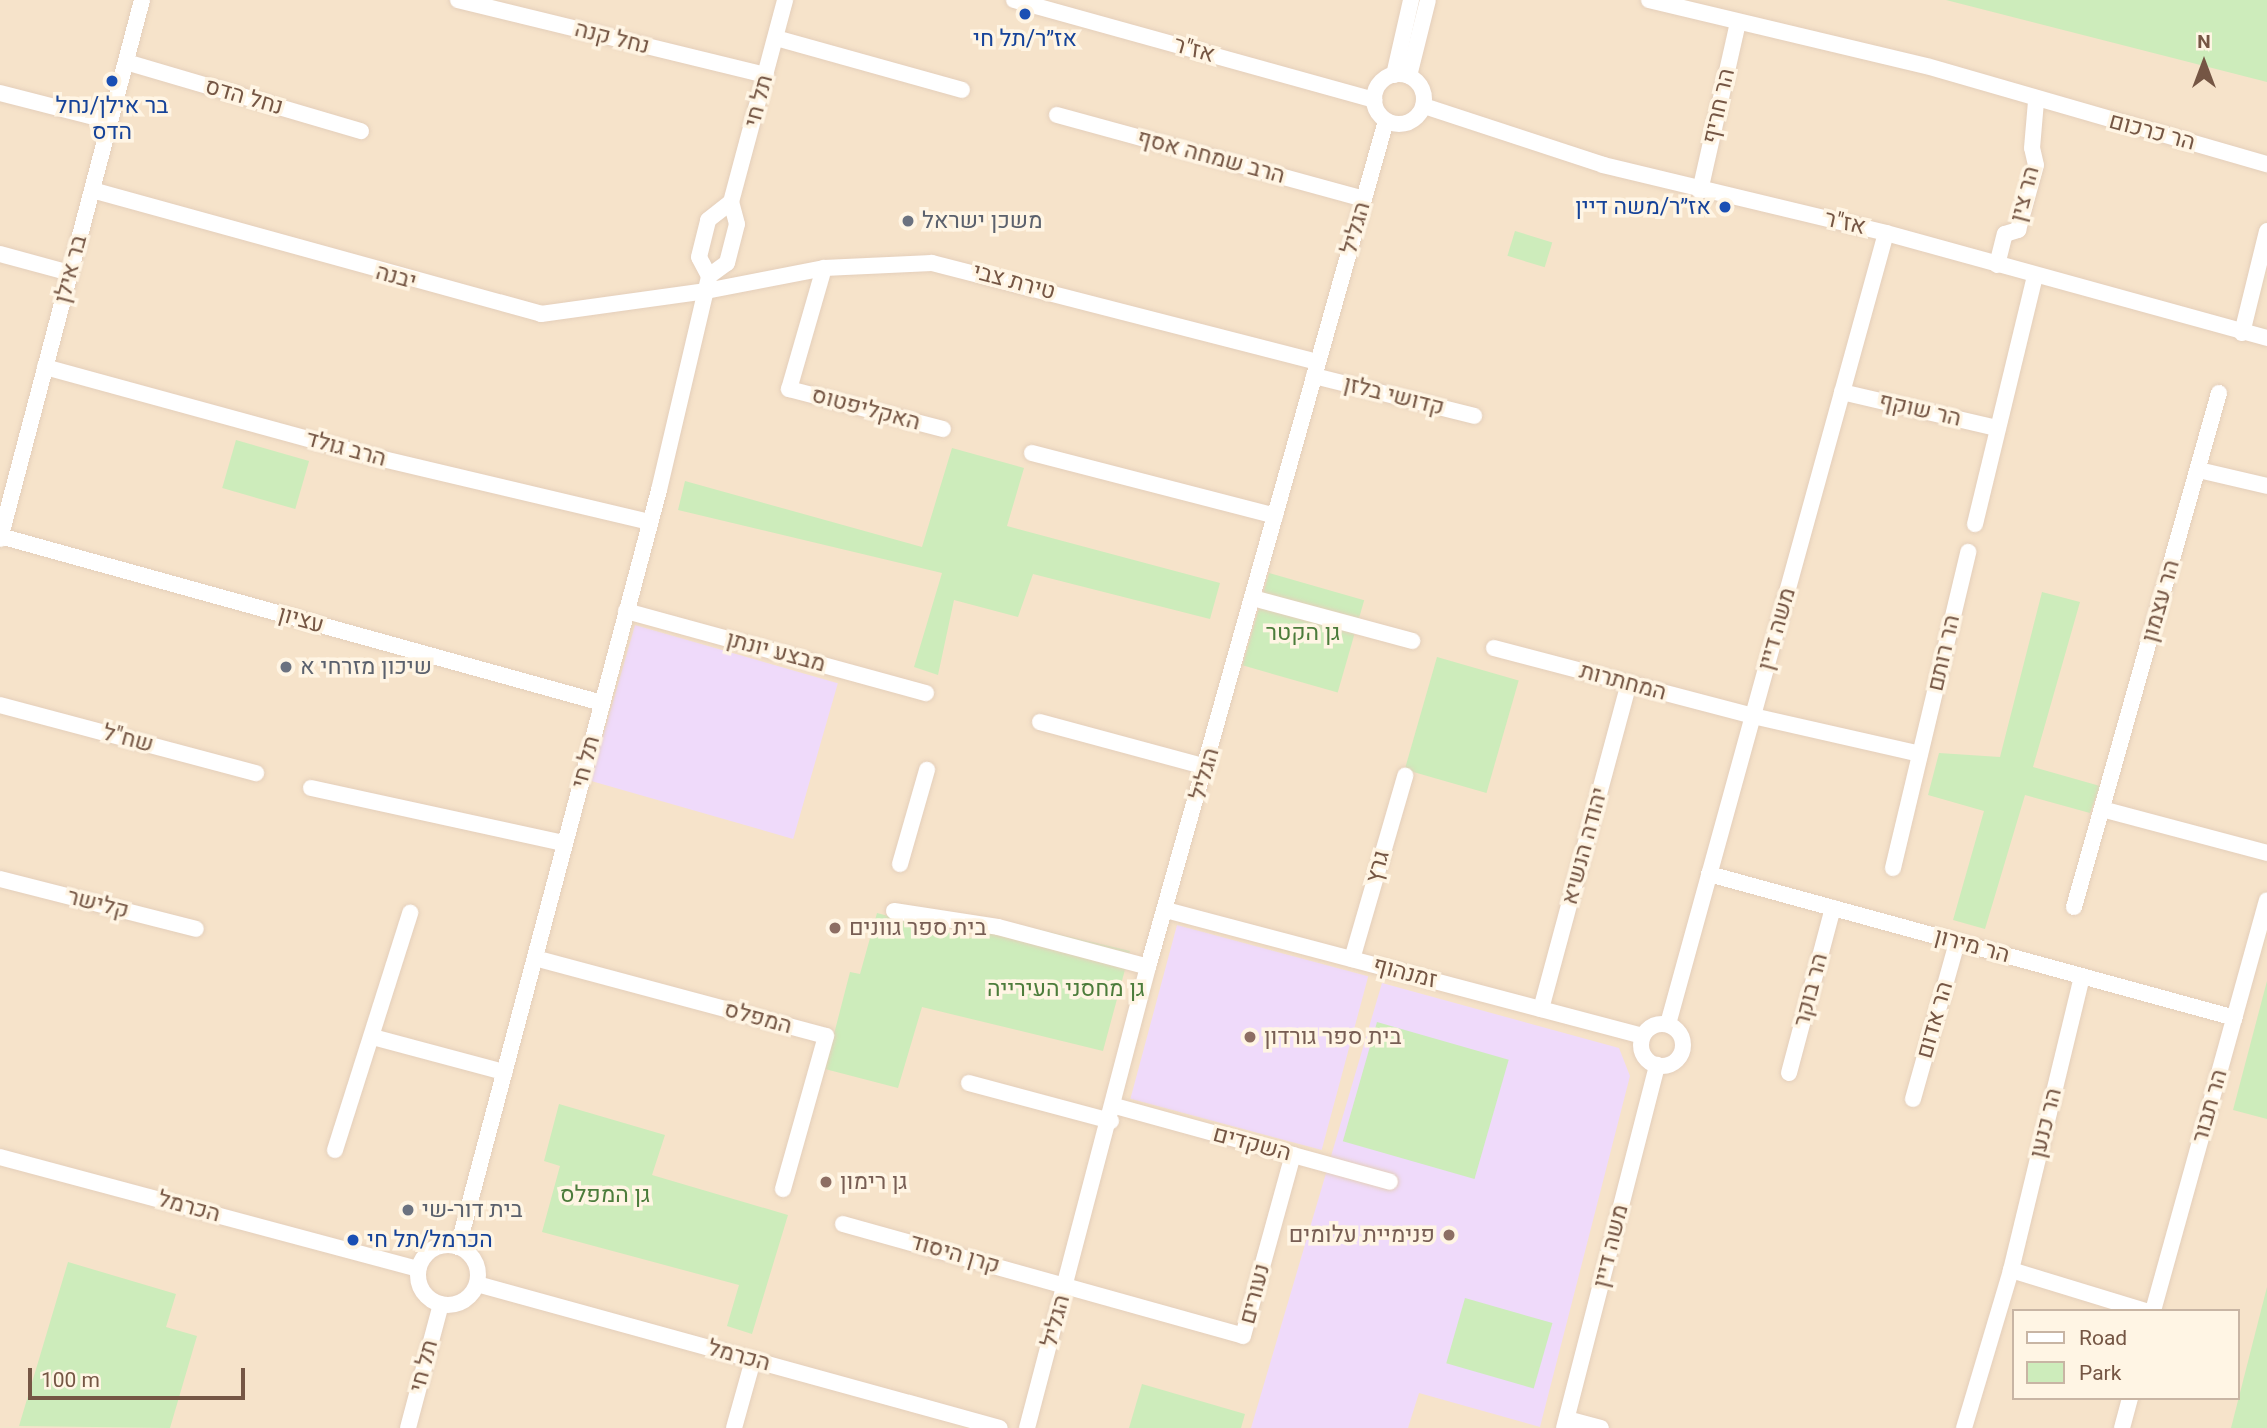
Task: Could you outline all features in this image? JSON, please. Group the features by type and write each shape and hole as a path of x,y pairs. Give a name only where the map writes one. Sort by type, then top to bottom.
{"street":[{"name":"בר אילן","path":"0,537 142,0"},
{"name":"נחל קנה","path":"458,0 766,75"},
{"name":"תל חי","path":"458,1247 650,522 708,284 727,263 737,224 732,202 785,0"},
{"name":"אז\"ר","path":"1016,0 1374,100"},
{"path":"1401,76 1411,0"},
{"path":"1401,76 1428,0"},
{"path":"1649,0 1928,67 2036,101"},
{"name":"הר חריף","path":"1700,191 1738,22"},
{"path":"776,38 962,90"},
{"name":"נחל הדס","path":"126,62 361,131"},
{"path":"1401,76 1420,85 1424,106 1409,123 1386,121 1374,100 1381,81 1401,76"},
{"path":"0,93 109,121"},
{"name":"הר כרכום","path":"2036,101 2267,164"},
{"name":"הר צין","path":"1997,265 2005,234 2018,230 2036,165 2032,148 2036,101"},
{"name":"אז\"ר","path":"1424,106 1516,139 1700,191 1886,233 2267,338"},
{"name":"הרב שמחה אסף","path":"1057,115 1364,199"},
{"name":"הגליל","path":"1027,1428 1113,1114 1149,967 1386,121"},
{"name":"יבנה","path":"92,190 541,314 708,284"},
{"name":"תל חי","path":"708,284 699,257 708,220 732,202"},
{"path":"2242,333 2267,231"},
{"name":"משה דיין","path":"1668,1024 1886,233"},
{"path":"0,254 70,273"},
{"name":"טירת צבי","path":"708,284 824,268 901,261 971,270 1315,369"},
{"name":"האקליפטוס","path":"824,268 789,389 943,429"},
{"path":"1975,524 2035,276"},
{"name":"הרב גולד","path":"45,367 366,455 650,522"},
{"name":"קדושי בלזן","path":"1315,369 1474,416"},
{"name":"הר שוקף","path":"1842,392 1997,428"},
{"name":"הר עצמון","path":"2074,908 2220,393"},
{"path":"1032,453 1275,516"},
{"path":"2199,470 2267,485"},
{"name":"עציון","path":"0,537 602,703"},
{"name":"הר רותם","path":"1893,868 1968,552"},
{"path":"1253,598 1412,641"},
{"name":"מבצע יונתן","path":"626,611 926,693"},
{"name":"המחתרות","path":"1494,648 1753,716"},
{"name":"יהודה הנשיא","path":"1541,1009 1629,683"},
{"name":"שח\"ל","path":"0,705 256,773"},
{"path":"1753,716 1920,754"},
{"path":"1040,722 1207,767"},
{"path":"900,864 927,770"},
{"name":"גרץ","path":"1352,959 1405,776"},
{"path":"311,788 564,843"},
{"path":"2102,809 2267,853"},
{"name":"הר מירון","path":"1709,874 2235,1018"},
{"name":"קלישר","path":"0,879 196,929"},
{"name":"הר תבור","path":"2154,1309 2267,901"},
{"name":"הר בוקר","path":"1789,1073 1833,908"},
{"name":"זמנהוף","path":"1166,910 1643,1036"},
{"path":"894,911 998,927 1149,967"},
{"path":"335,1150 373,1037 410,913"},
{"name":"הר אדום","path":"1913,1099 1957,942"},
{"name":"המפלס","path":"535,958 826,1036 783,1189"},
{"name":"הר כנען","path":"1964,1428 2011,1270 2082,976"},
{"path":"1668,1024 1682,1037 1681,1054 1671,1063 1657,1065 1642,1051 1643,1036 1654,1026 1668,1024"},
{"path":"373,1037 504,1072"},
{"name":"משה דיין","path":"1566,1424 1657,1065"},
{"name":"השקדים","path":"969,1083 1293,1155 1390,1182"},
{"name":"נעורים","path":"1066,1286 1243,1336 1293,1155"},
{"name":"הכרמל","path":"0,1157 418,1269"},
{"name":"קרן היסוד","path":"844,1224 1066,1286"},
{"path":"458,1247 475,1262 477,1284 467,1299 441,1304 425,1295 418,1269 429,1252 458,1247"},
{"path":"2011,1270 2138,1309"},
{"name":"הכרמל","path":"477,1284 1000,1428"},
{"name":"תל חי","path":"408,1428 441,1304"},
{"path":"734,1428 753,1360"},
{"path":"2122,1428 2129,1400"},
{"path":"1566,1424 1601,1428"}],"shaded area":[{"path":"0,0 2267,0 2267,1428 0,1428"},
{"path":"635,625 838,683 793,839 590,781"},
{"name":"בית ספר גורדון","path":"1177,925 1368,976 1322,1150 1130,1099"},
{"name":"פנימיית עלומים","path":"1382,983 1619,1048 1630,1076 1540,1427 1419,1393 1408,1428 1251,1428"}],"green space":[{"path":"1946,0 2267,0 2267,82"},
{"path":"1515,231 1552,242 1545,267 1507,256"},
{"path":"236,440 309,461 295,509 222,488"},
{"path":"952,448 1024,468 1007,526 1220,583 1210,619 1033,574 1018,617 954,600 938,675 914,667 942,573 678,510 685,481 922,547"},
{"name":"גן הקטר","path":"1269,573 1364,600 1338,693 1243,665"},
{"path":"2042,592 2080,602 2033,767 2100,786 2090,813 2025,795 1985,929 1953,920 1984,811 1928,795 1939,753 2000,757"},
{"path":"1437,657 1519,680 1486,793 1405,769"},
{"name":"גן מחסני העירייה","path":"877,913 970,938 1016,924 1130,951 1103,1051 922,1007 898,1088 825,1069 850,972 860,974"},
{"path":"2267,981 2267,1119 2233,1110"},
{"path":"1377,1022 1509,1060 1475,1179 1343,1141"},
{"name":"גן המפלס","path":"559,1104 665,1135 652,1175 788,1215 752,1334 727,1326 739,1285 542,1232 560,1166 544,1161"},
{"path":"68,1262 176,1294 166,1327 197,1336 170,1428 19,1426"},
{"path":"2267,1287 2267,1428 2231,1428"},
{"path":"1465,1298 1552,1323 1534,1388 1446,1363"},
{"path":"1142,1384 1245,1414 1241,1428 1129,1428"}],"place":[{"name":"אז״ר/תל חי","path":"1025,14"},
{"name":"בר אילן/נחל הדס","path":"112,81"},
{"name":"אז״ר/משה דיין","path":"1725,207"},
{"name":"משכן ישראל","path":"908,221"},
{"name":"שיכון מזרחי א","path":"286,667"},
{"name":"בית ספר גוונים","path":"835,928"},
{"name":"בית ספר גורדון","path":"1250,1037"},
{"name":"גן רימון","path":"826,1182"},
{"name":"בית דור-שי","path":"408,1210"},
{"name":"פנימיית עלומים","path":"1449,1235"},
{"name":"הכרמל/תל חי","path":"353,1240"}]}
